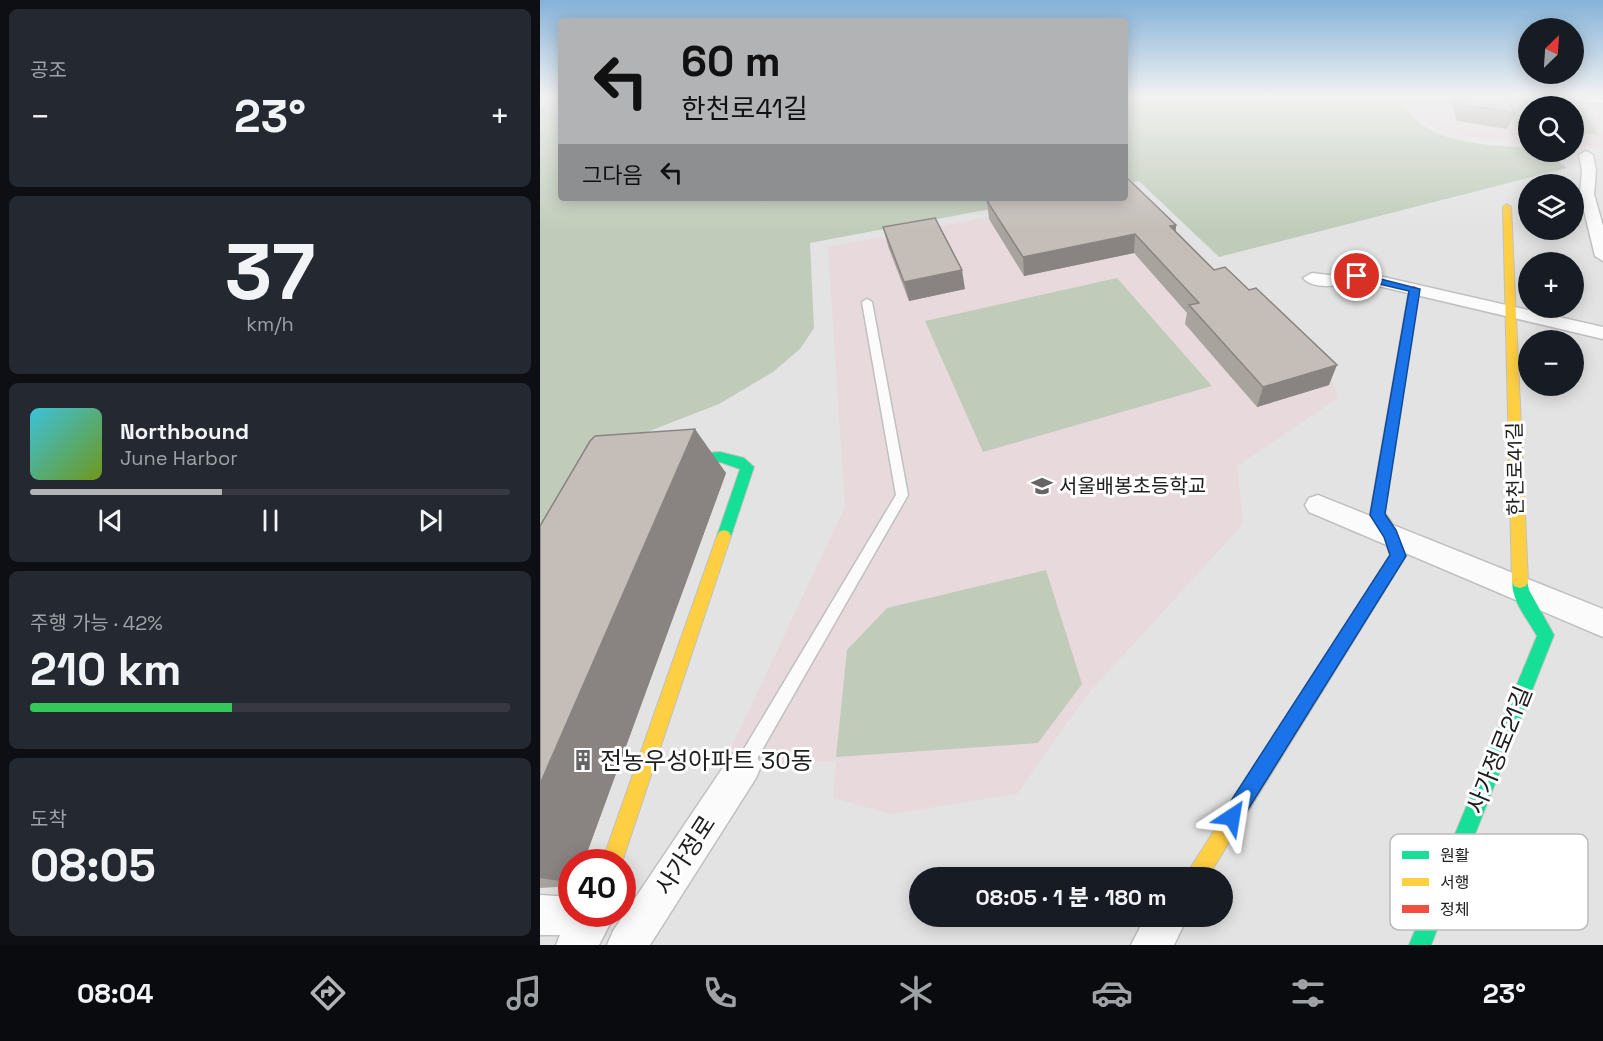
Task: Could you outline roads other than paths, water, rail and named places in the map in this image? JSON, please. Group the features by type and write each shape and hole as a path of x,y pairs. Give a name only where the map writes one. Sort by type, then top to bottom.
{"street":[{"path":"1586,155 1589,170 1587,194 1597,218 1603,256"},
{"name":"한천로41길","path":"1508,207 1518,565 1521,591"},
{"path":"1312,278 1337,281 1357,276 1603,333"},
{"path":"1201,867 1398,556 1390,534 1377,515 1414,289"},
{"path":"616,849 747,467 742,461 731,457 656,462"},
{"path":"1318,505 1521,591 1603,623"},
{"name":"사가정로21길","path":"1465,834 1546,634 1521,591"},
{"name":"사가정로","path":"627,945 744,766"},
{"path":"540,915 558,919"},
{"path":"1151,945 1162,927"},
{"name":"사가정로21길","path":"1420,945 1426,930"}],"lane":[{"path":"744,766 902,495 867,302"}],"place":[{"name":"서울배봉초등학교","path":"1042,486"},
{"name":"전농우성아파트 30동","path":"583,760"}]}
